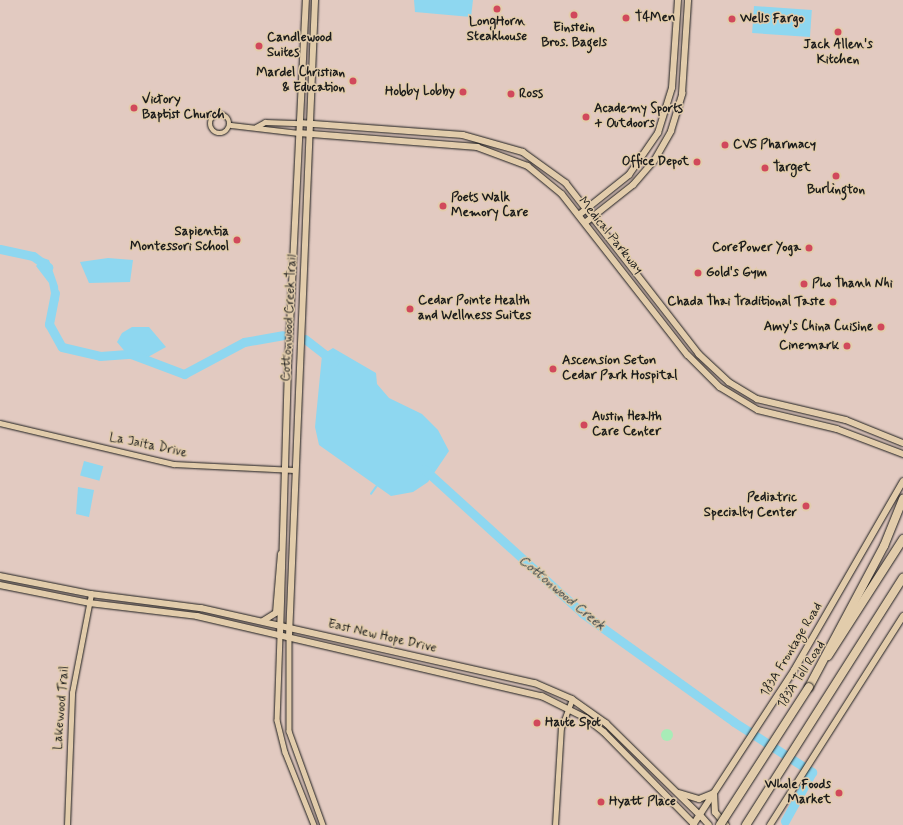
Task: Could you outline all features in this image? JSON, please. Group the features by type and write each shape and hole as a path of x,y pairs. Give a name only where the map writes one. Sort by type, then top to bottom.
{"highway":[{"path":"809,686 884,546 903,499"},
{"name":"183A Toll Road","path":"720,825 903,539"},
{"path":"746,825 903,578"}],"main road":[{"name":"183A Frontage Road","path":"694,825 743,750 882,522 903,481"},
{"path":"770,825 794,785 903,616"},
{"path":"679,793 699,799 714,793 715,812 726,825"},
{"name":"East New Hope Drive","path":"700,815 709,825"}],"street":[{"name":"Cottonwood Creek Trail","path":"280,636 284,470 306,0"},
{"name":"Cottonwood Creek Trail","path":"289,638 294,470 315,0"},
{"path":"579,215 636,168 654,140 666,114 672,88 678,0"},
{"path":"585,223 647,170 676,118 682,87 688,0"},
{"name":"Medical Parkway","path":"231,125 226,133 220,134 212,130 210,122 222,114 231,125 256,126 309,134 443,143 489,150 521,162 552,184 579,215 675,337 720,387 743,403 783,418 837,429 903,454"},
{"path":"666,114 676,118"},
{"name":"Medical Parkway","path":"256,126 264,122 310,123 444,133 486,139 523,152 558,176 587,208 707,363 729,382 757,398 786,408 846,420 903,443"},
{"path":"443,143 444,133"},
{"path":"675,337 682,332"},
{"path":"783,418 786,408"},
{"name":"La Jaita Drive","path":"0,423 174,464 294,470"},
{"path":"261,621 271,619 276,613 278,564 283,548"},
{"name":"East New Hope Drive","path":"0,576 91,594 178,604 261,621 535,683 572,699 606,723 700,815"},
{"name":"East New Hope Drive","path":"0,585 90,604 197,616 280,636 518,688 569,708 604,732 694,825"},
{"name":"Lakewood Trail","path":"67,825 72,693 91,594"},
{"path":"280,636 276,697 285,752 314,825"},
{"path":"289,638 287,714 293,749 323,825"},
{"path":"431,669 437,660"},
{"path":"555,825 561,728 572,699"},
{"path":"285,752 293,749"}],"green space":[{"path":"667,729 671,731 673,735 671,739 667,741 663,739 661,735 663,731"}],"water":[{"path":"414,0 473,0 471,17 415,12"},
{"path":"754,6 812,10 810,37 752,33"},
{"path":"43,258 49,260 58,286 59,300 54,308 49,283 36,266"},
{"path":"108,258 133,260 130,282 89,283 80,262"},
{"path":"132,327 149,327 166,347 148,357 127,354 117,342 122,333"},
{"path":"333,348 376,373 377,384 389,398 422,414 438,430 449,451 428,482 413,492 391,496 319,445 315,427 322,355"},
{"path":"84,461 103,466 99,481 80,475"},
{"path":"78,487 94,490 89,517 76,514"}],"waterway":[{"name":"Cottonwood Creek","path":"0,249 33,256 48,267"},
{"name":"Cottonwood Creek","path":"55,293 49,324 62,347 100,356 131,354 184,374 244,342 282,335"},
{"name":"Cottonwood Creek","path":"305,339 334,362"},
{"name":"Cottonwood Creek","path":"424,469 582,613 734,722 812,772 785,821"},
{"path":"371,494 376,487"}],"place":[{"name":"LongHorn Steakhouse","path":"497,9"},
{"name":"Einstein Bros. Bagels","path":"574,15"},
{"name":"T4Men","path":"626,18"},
{"name":"Wells Fargo","path":"732,19"},
{"name":"Jack Allen's Kitchen","path":"838,32"},
{"name":"Candlewood Suites","path":"259,46"},
{"name":"Mardel Christian & Education","path":"353,81"},
{"name":"Hobby Lobby","path":"463,92"},
{"name":"Ross","path":"511,94"},
{"name":"Victory Baptist Church","path":"134,108"},
{"name":"Academy Sports + Outdoors","path":"586,117"},
{"name":"CVS Pharmacy","path":"725,145"},
{"name":"Office Depot","path":"697,162"},
{"name":"Target","path":"765,168"},
{"name":"Burlington","path":"836,176"},
{"name":"Poets Walk Memory Care","path":"443,206"},
{"name":"Sapientia Montessori School","path":"237,240"},
{"name":"CorePower Yoga","path":"809,248"},
{"name":"Gold's Gym","path":"698,273"},
{"name":"Pho Thanh Nhi","path":"804,284"},
{"name":"Chada Thai Traditional Taste","path":"833,302"},
{"name":"Cedar Pointe Health and Wellness Suites","path":"410,309"},
{"name":"Amy's China Cuisine","path":"881,327"},
{"name":"Cinemark","path":"847,346"},
{"name":"Ascension Seton Cedar Park Hospital","path":"553,369"},
{"name":"Austin Health Care Center","path":"584,425"},
{"name":"Pediatric Specialty Center","path":"806,506"},
{"name":"Haute Spot","path":"537,723"},
{"name":"Whole Foods Market","path":"839,793"},
{"name":"Hyatt Place","path":"601,802"}]}
